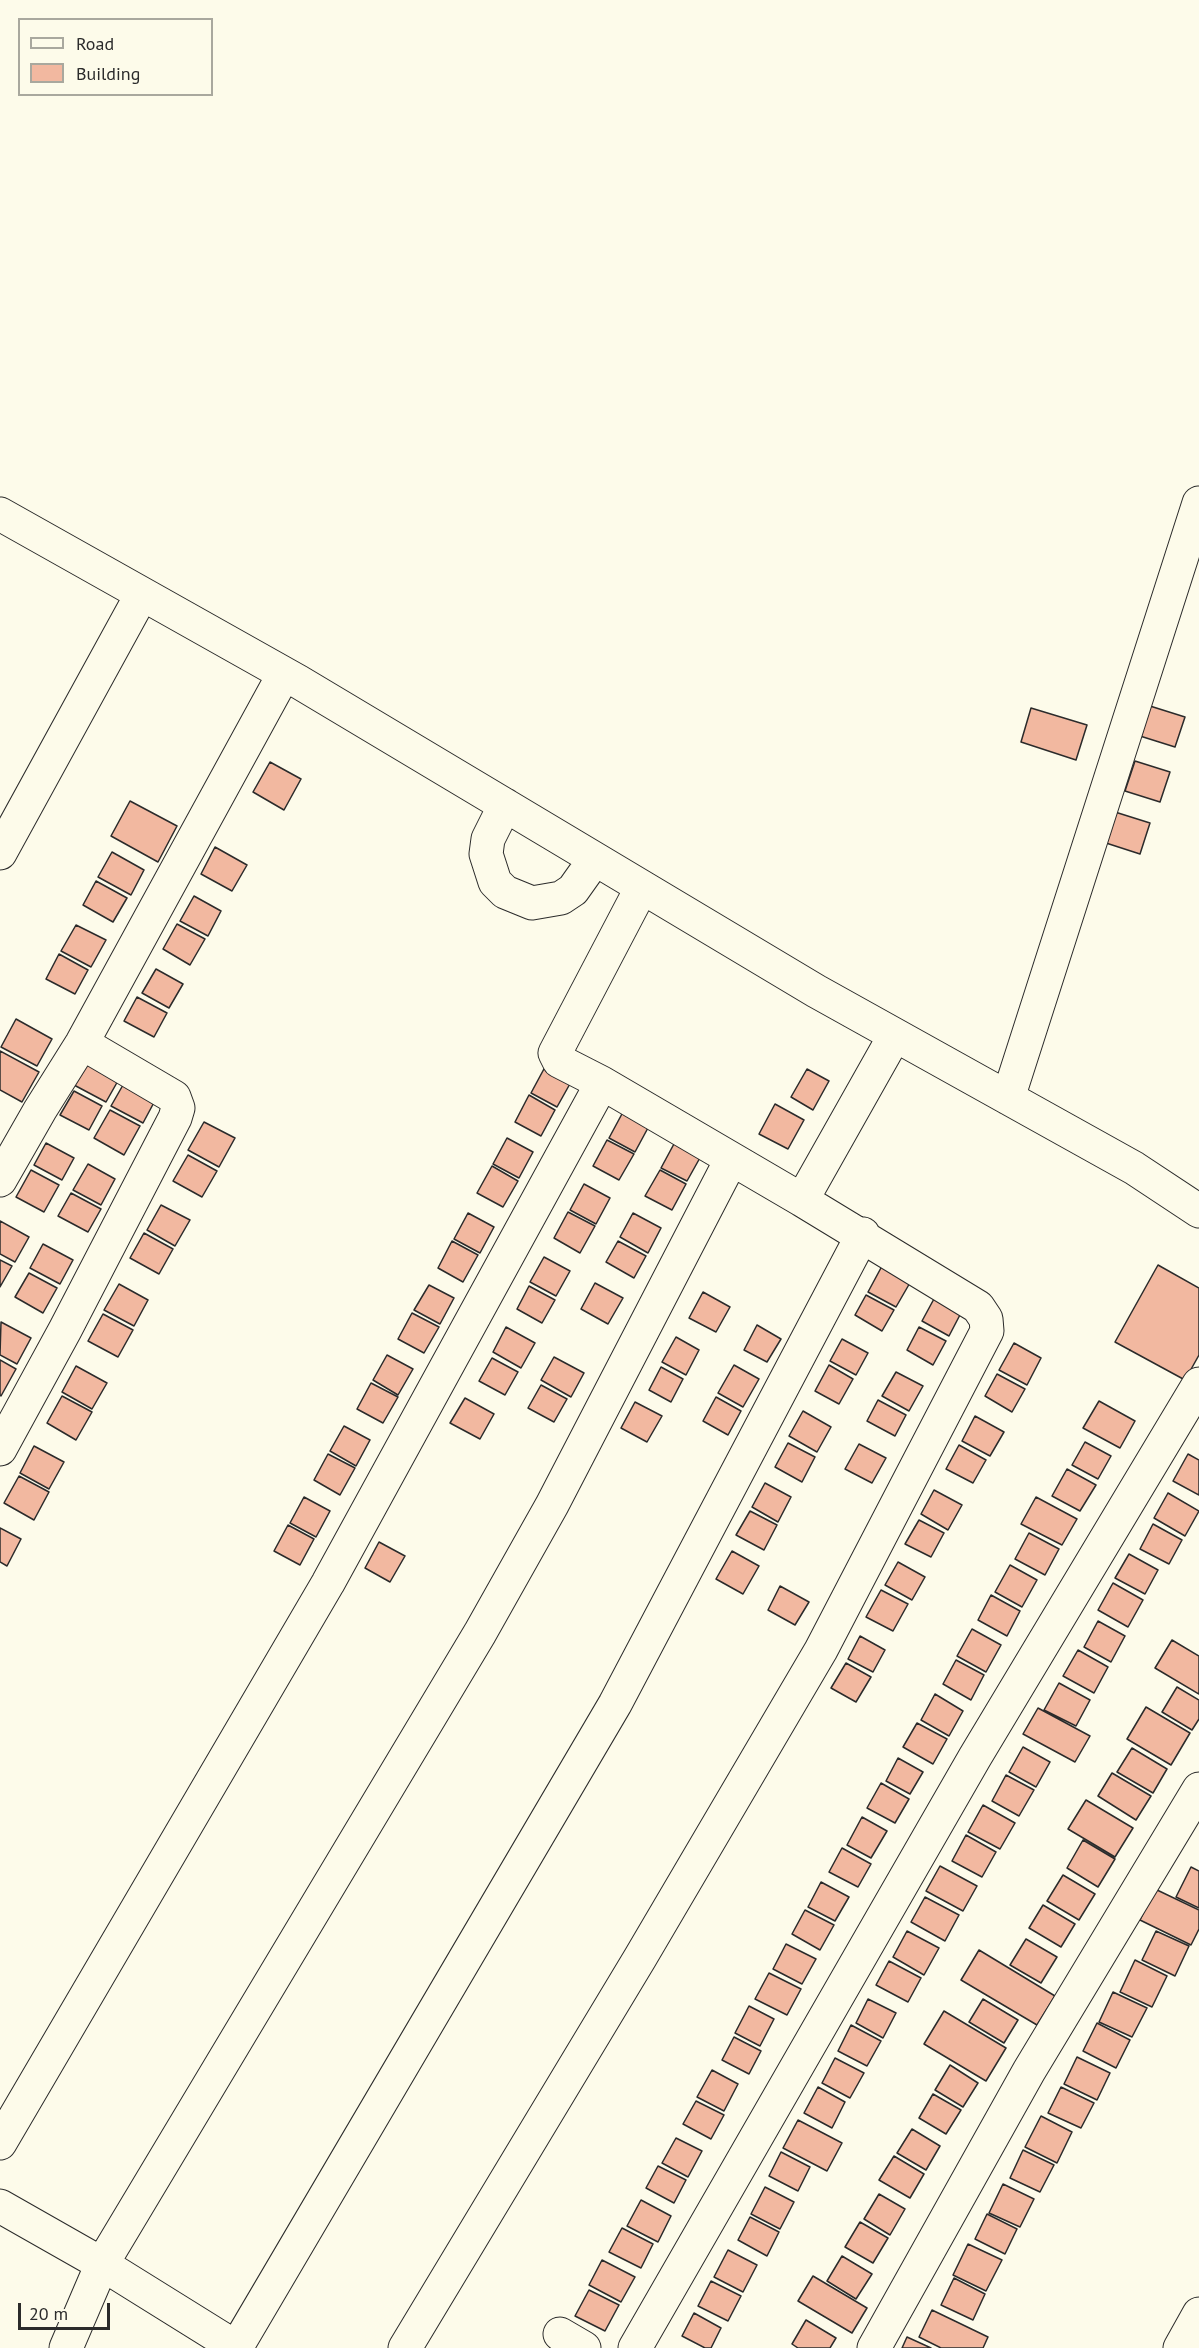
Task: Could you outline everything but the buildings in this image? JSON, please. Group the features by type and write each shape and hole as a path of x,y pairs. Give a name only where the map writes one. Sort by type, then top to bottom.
{"street":[{"path":"1008,1098 1199,503"},
{"path":"0,514 284,674 895,1035 1134,1168 1199,1211"},
{"path":"0,853 142,594"},
{"path":"0,1180 82,1043 284,674"},
{"path":"505,805 488,840 486,854 495,882 505,892 532,903 561,898 573,890 595,859"},
{"path":"405,2348 640,1958 821,1650 980,1348 987,1324 978,1307 863,1234 731,1160 602,1083 559,1061 555,1053 642,887"},
{"path":"802,1200 895,1035"},
{"path":"0,1449 175,1118 178,1108 174,1097 82,1043"},
{"path":"0,2143 328,1582 602,1083"},
{"path":"66,2348 102,2264 480,1633 552,1505 731,1160"},
{"path":"0,2206 102,2264 236,2348 615,1704 863,1234"},
{"path":"642,2345 969,1767 1199,1384"},
{"path":"874,2348 1029,2071 1199,1789"},
{"path":"1180,2348 1199,2314"}]}
